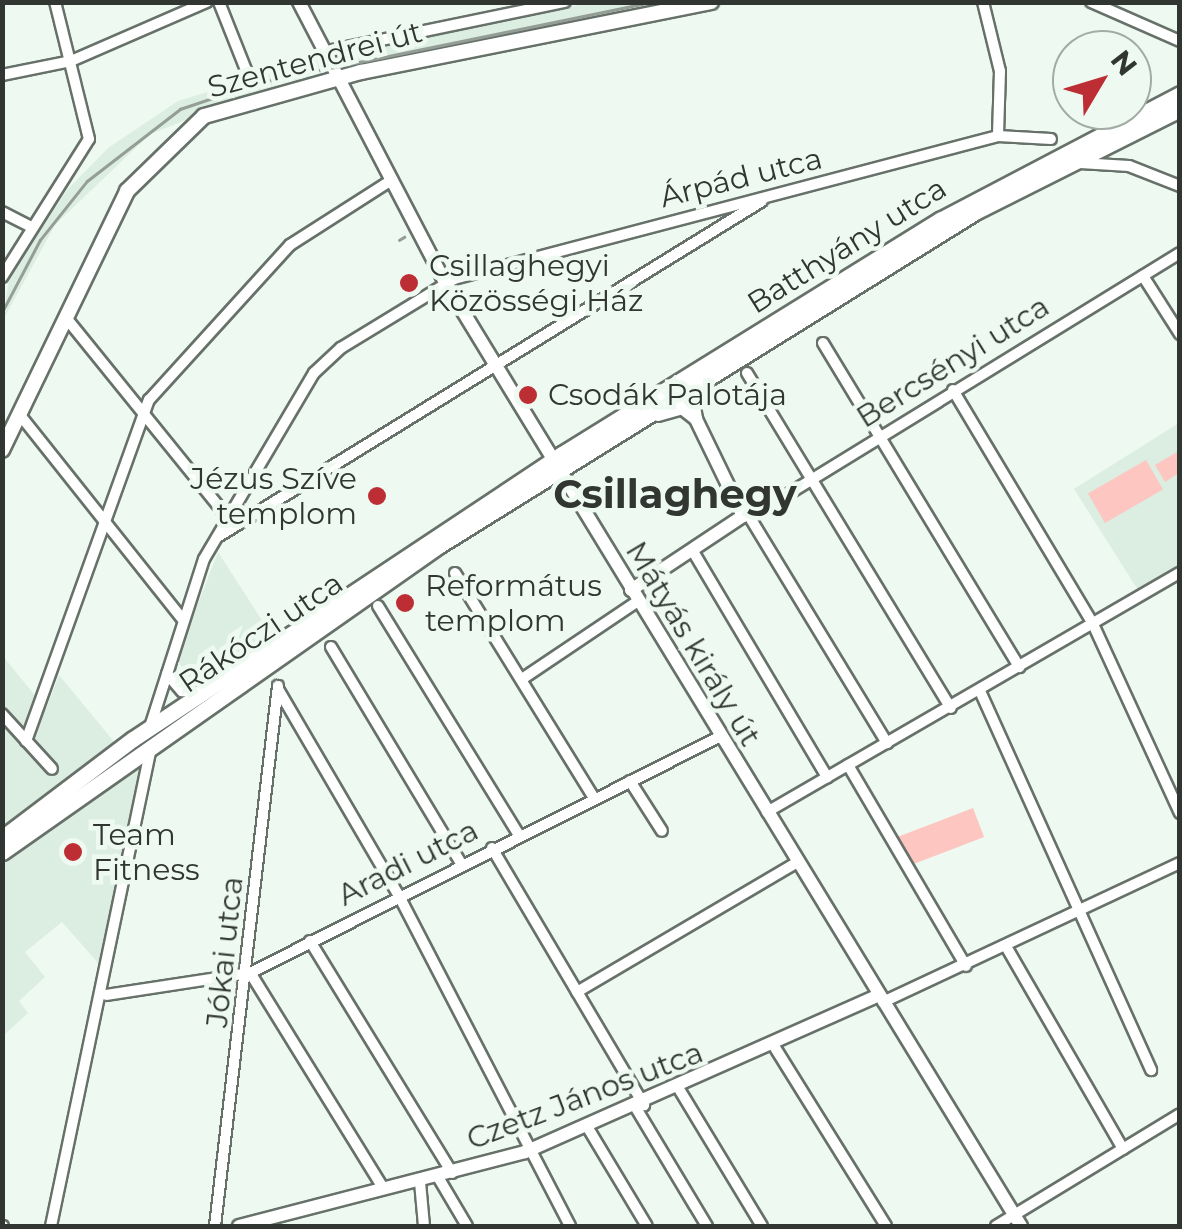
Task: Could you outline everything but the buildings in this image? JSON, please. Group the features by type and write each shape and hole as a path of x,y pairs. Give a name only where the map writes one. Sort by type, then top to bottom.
{"main road":[{"name":"Szentendrei út","path":"2,450 127,191 171,141 225,107 336,79 711,2"},
{"name":"Batthyány utca","path":"1152,115 1177,98"},
{"name":"Batthyány utca","path":"555,466 940,220 1177,98"},
{"name":"Batthyány utca","path":"555,466 642,420 1054,169 1130,130"},
{"name":"Rákóczi utca","path":"2,852 202,692 555,466"},
{"name":"Rákóczi utca","path":"151,734 555,466"},
{"name":"Rákóczi utca","path":"2,838 122,757"}],"street":[{"path":"2,277 29,226 90,131 55,2"},
{"path":"2,75 71,61 207,2"},
{"path":"218,2 248,75"},
{"name":"Mátyás király út","path":"299,2 445,282 1021,1226"},
{"path":"322,52 565,2"},
{"path":"983,2 1000,71 998,136"},
{"path":"1090,2 1180,41"},
{"path":"1129,166 1121,150 1130,130"},
{"name":"Árpád utca","path":"51,1226 106,995 146,781 151,734 182,619 216,538 230,521 322,364 445,282 998,136 1052,139"},
{"path":"1054,169 1129,166 1180,186"},
{"path":"26,741 107,526 144,413 191,346 290,245 352,200 390,181"},
{"path":"66,319 230,521 496,368 772,195"},
{"path":"724,208 730,223"},
{"path":"2,212 29,226"},
{"name":"Bercsényi utca","path":"634,596 746,517 1180,253"},
{"path":"1143,276 1180,334"},
{"path":"823,343 1019,667"},
{"path":"748,374 951,708"},
{"path":"709,376 693,400 696,419 746,517 887,744"},
{"path":"953,390 1093,624 1180,814"},
{"path":"642,420 675,408 696,419"},
{"path":"20,414 182,619"},
{"path":"694,553 827,777"},
{"path":"455,573 594,798"},
{"path":"767,812 1180,573"},
{"path":"522,678 634,596"},
{"path":"378,606 520,835"},
{"path":"331,646 461,862"},
{"path":"167,673 182,691 202,692"},
{"name":"Jókai utca","path":"215,1226 250,973 278,686 398,894"},
{"path":"980,690 1150,1070"},
{"path":"2,714 52,770"},
{"name":"Aradi utca","path":"106,995 250,973 461,862 721,736"},
{"path":"122,757 146,781"},
{"path":"122,757 146,781"},
{"path":"848,765 966,966"},
{"path":"630,781 662,831"},
{"path":"492,848 707,1226"},
{"path":"577,992 798,862"},
{"path":"881,998 1007,948 1180,863"},
{"path":"398,894 525,1152 570,1226"},
{"path":"310,940 452,1173"},
{"path":"1007,948 1124,1149"},
{"path":"250,973 383,1188"},
{"name":"Czetz János utca","path":"239,1226 525,1152 640,1106 881,998"},
{"path":"774,1046 886,1226"},
{"path":"679,1089 762,1226"},
{"path":"996,1226 1180,1114"},
{"path":"588,1128 647,1226"},
{"path":"438,1177 467,1226"},
{"path":"420,1182 424,1226"}],"shaded area":[{"path":"589,3 669,3 282,83 150,134 55,225 3,320 9,278 67,190 108,148 178,101 343,51"},
{"path":"1179,423 1179,566 1138,590 1074,489"},
{"path":"1179,451 1179,473 1165,482 1155,465"},
{"path":"1146,460 1163,489 1105,523 1088,494"},
{"path":"218,552 272,636 193,690 173,668"},
{"path":"2,655 46,709 59,675 139,772 104,958 98,963 62,922 25,952 45,977 19,1001 28,1013 3,1036"},
{"path":"973,808 984,837 908,866 897,837"}],"tram line":[{"path":"2,312 40,240 87,181 180,109 257,83 650,2"},
{"path":"399,240 404,237"}],"place":[{"name":"Csillaghegyi Közösségi Ház","path":"409,283"},
{"name":"Csodák Palotája","path":"528,395"},
{"name":"Jézus Szíve templom","path":"377,496"},
{"name":"Református templom","path":"405,603"},
{"name":"Team Fitness","path":"73,852"}],"district":[{"name":"Csillaghegy","path":"675,494"}]}
